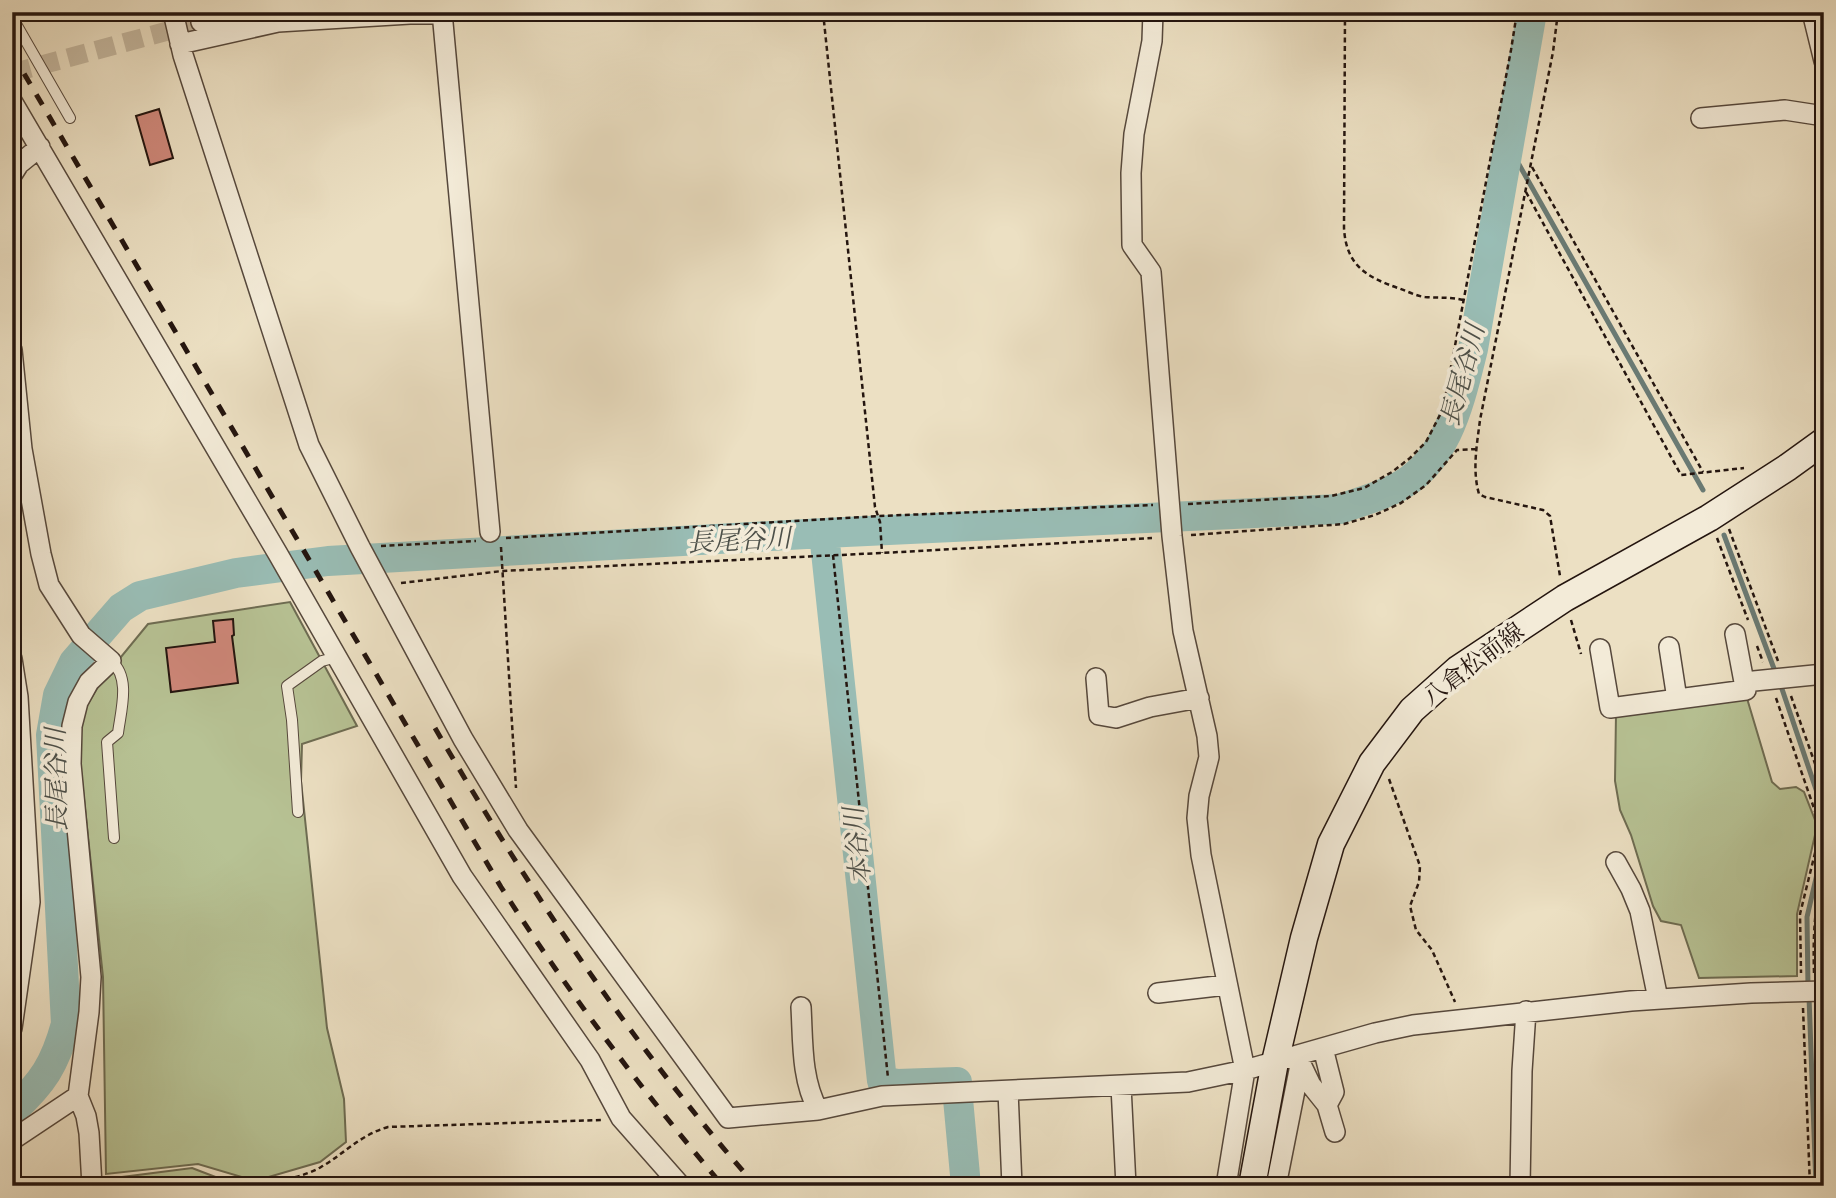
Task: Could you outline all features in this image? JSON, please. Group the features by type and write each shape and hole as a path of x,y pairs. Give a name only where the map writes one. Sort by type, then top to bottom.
{"main road":[{"name":"八倉松前線","path":"1252,1186 1292,1060 1304,938 1331,844 1372,764 1412,710 1458,669 1565,598 1715,514 1824,441"}],"street":[{"path":"173,12 180,44 309,445 361,549 463,739 518,830 728,1118 818,1110 890,1096 1188,1082 1292,1060 1323,1048 1413,1025 1658,999 1811,991"},
{"path":"201,22 250,12"},
{"path":"1153,12 1152,41 1132,152 1132,244 1152,272 1172,533 1183,631 1199,698 1209,758 1199,796 1199,843 1245,1070 1226,1186"},
{"path":"1812,12 1824,61"},
{"path":"180,44 278,22 442,13 493,538"},
{"path":"12,102 281,558 462,876 590,1060 621,1118 681,1186"},
{"path":"1701,118 1785,110 1824,116"},
{"path":"12,175 19,164 40,147"},
{"path":"12,350 22,449 49,585 81,635 108,659 89,682 78,702 72,726 71,764 90,977 89,1012 78,1096 89,1133 92,1186"},
{"path":"1600,649 1610,708 1746,690 1743,631"},
{"path":"1669,648 1677,699"},
{"path":"12,659 18,697 20,860 30,902 12,1028"},
{"path":"1744,682 1824,674"},
{"path":"1096,678 1099,715 1116,718 1150,706 1199,698"},
{"path":"1616,862 1640,911 1658,999"},
{"path":"1158,993 1226,985"},
{"path":"801,1007 807,1081 811,1098 818,1110"},
{"path":"1520,1186 1526,1011"},
{"path":"1323,1048 1334,1092 1327,1105"},
{"path":"1292,1060 1327,1105 1335,1132"},
{"path":"1276,1186 1292,1060"},
{"path":"1121,1086 1126,1186"},
{"path":"1009,1091 1012,1186"},
{"path":"12,1140 78,1096"}],"lane":[{"path":"12,17 70,118"},
{"path":"298,812 287,686 322,660 337,657"},
{"path":"108,659 116,665 123,679 118,733 107,742 114,838"}],"path":[{"path":"823,12 882,553"},
{"path":"1345,12 1344,228 1348,252 1362,271 1387,284 1424,296 1464,300"},
{"path":"361,549 493,538 879,516 1170,506 1340,494 1364,488 1392,472 1426,442 1443,409 1517,12"},
{"path":"1558,12 1480,420 1476,449 1476,484 1479,494 1485,497 1544,510 1550,516 1565,598"},
{"path":"1824,156 1820,301 1824,385"},
{"path":"1530,164 1702,472"},
{"path":"1525,189 1681,475 1745,468 1758,486"},
{"path":"380,584 502,569 882,553 1344,524 1401,503 1426,485 1457,450 1476,449"},
{"path":"1715,514 1743,631"},
{"path":"1715,514 1777,679 1824,789"},
{"path":"493,538 502,569 516,789"},
{"path":"833,555 890,1096"},
{"path":"1755,641 1777,679 1818,820 1815,853 1800,914 1811,991 1822,1186"},
{"path":"1381,752 1395,800 1420,866 1419,882 1410,906 1416,930 1432,950 1462,1019"},
{"path":"1810,1186 1813,929 1818,890 1824,871"},
{"path":"262,1186 319,1169 372,1132 387,1128 621,1118"}],"green space":[{"path":"290,602 357,726 302,744 301,781 327,1028 344,1099 346,1142 320,1162 255,1181 198,1164 106,1174 103,977 79,752 83,712 102,680 148,624"},
{"path":"1746,695 1772,782 1780,789 1796,787 1804,792 1815,820 1815,835 1797,914 1797,976 1699,978 1681,925 1661,921 1653,906 1631,835 1620,810 1615,781 1616,714"},
{"path":"192,1168 239,1186 98,1186 99,1180"}],"building":[{"path":"159,109 173,158 150,165 136,116"},
{"path":"233,619 232,636 238,683 171,692 166,648 215,642 213,621"}],"waterway":[{"name":"長尾谷川","path":"12,1111 46,1072 66,1024 51,735 58,695 74,662 121,608 140,596 236,573 328,561 824,533 1340,509 1383,494 1414,477 1428,462 1440,446 1457,409 1473,349 1532,12"},
{"path":"1508,145 1703,490"},
{"name":"本谷川","path":"824,533 882,1081 897,1084 957,1082 957,1086"},
{"path":"1724,535 1776,674"},
{"path":"1780,683 1824,813"},
{"path":"1808,987 1807,917 1824,844"},
{"path":"1809,997 1816,1186"},
{"name":"本谷川","path":"958,1099 966,1186"}],"tunnel":[{"path":"12,73 201,22"}],"railway":[{"path":"12,53 501,887 607,1040 723,1186"},
{"path":"435,728 545,907 584,965 666,1077 756,1186"}]}
